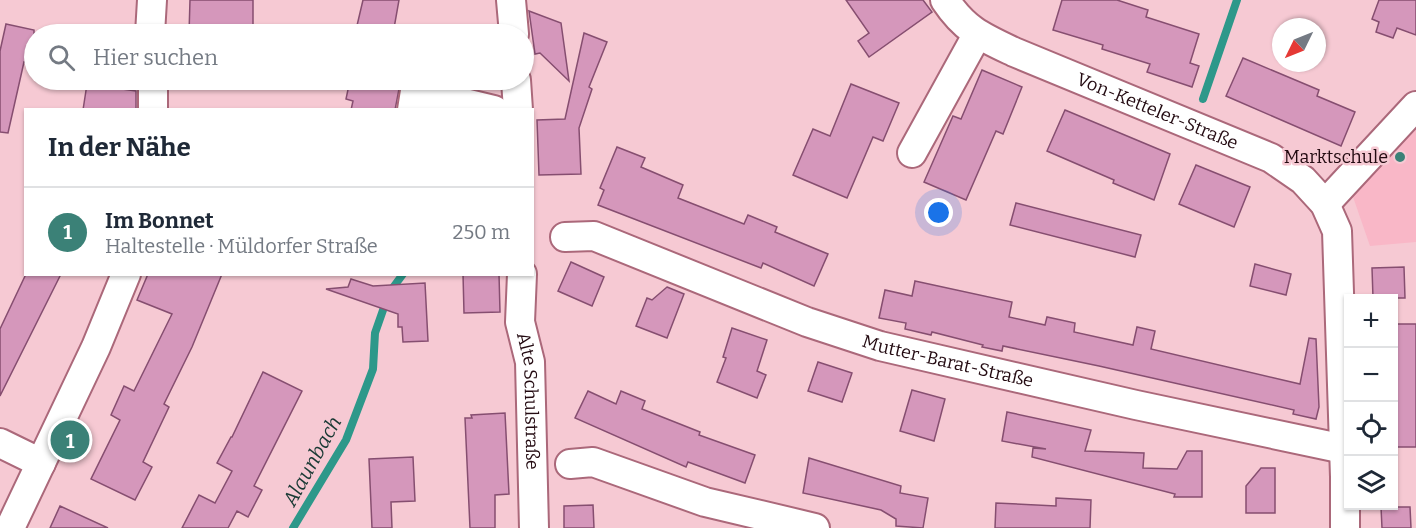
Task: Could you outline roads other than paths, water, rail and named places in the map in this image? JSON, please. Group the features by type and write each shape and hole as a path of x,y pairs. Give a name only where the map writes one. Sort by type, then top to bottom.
{"street":[{"path":"151,24 152,0"},
{"path":"511,0 513,24"},
{"name":"Von-Ketteler-Straße","path":"945,0 956,17 977,35 1271,158 1303,180 1325,204 1337,231 1344,449"},
{"path":"912,153 977,35"},
{"path":"153,90 153,108"},
{"path":"517,90 518,108"},
{"path":"411,108 415,91 486,108"},
{"path":"1325,204 1416,106"},
{"name":"Mutter-Barat-Straße","path":"565,237 594,236 807,322 880,346 1136,405 1344,449"},
{"path":"10,528 96,347 125,276"},
{"name":"Alte Schulstraße","path":"522,276 520,322 530,362 534,528"},
{"path":"0,443 41,463"},
{"name":"Von-Ketteler-Straße","path":"1344,456 1345,528"},
{"path":"570,464 592,462 705,502 814,528"}],"waterway":[{"name":"Alaunbach","path":"1203,99 1237,0"},
{"name":"Alaunbach","path":"293,528 346,440 373,369 375,333 389,293 402,276"}],"place":[{"name":"Marktschule","path":"1400,157"},
{"name":"Im Bonnet","path":"70,440"}]}
